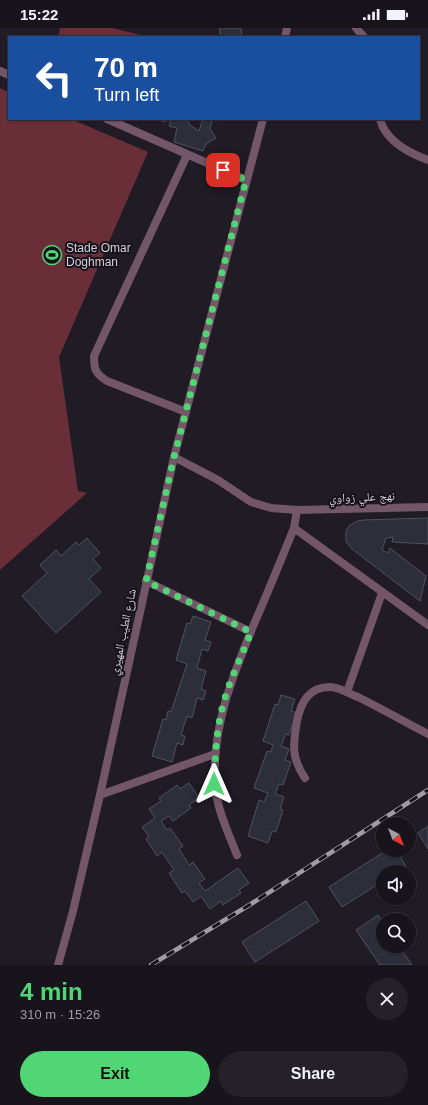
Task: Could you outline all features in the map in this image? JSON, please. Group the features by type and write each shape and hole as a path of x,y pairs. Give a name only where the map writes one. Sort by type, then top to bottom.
{"street":[{"path":"356,28 363,36"},
{"path":"109,120 246,180"},
{"name":"شارع الطيب المهيري","path":"58,965 73,911 100,796 174,457 263,120"},
{"path":"380,120 386,132 395,142 428,160"},
{"path":"186,412 107,381 98,375 94,367 94,356 187,155"},
{"name":"نهج علي زواوي","path":"174,457 218,480 251,502 271,508 297,510 428,507"},
{"path":"237,855 221,816 214,784 215,754 222,712 233,675 294,528 297,510"},
{"path":"294,528 428,626"},
{"path":"146,581 251,632"},
{"path":"347,692 382,593"},
{"path":"305,778 297,767 294,752 294,736 303,703 309,694 320,688 331,687 347,692 428,734"},
{"path":"100,796 215,754"}],"shaded area":[{"path":"60,28 112,28 145,36 58,36"},
{"name":"Stade Omar Doghman","path":"0,88 8,92 8,120 73,120 148,152 59,357 78,491 87,493 0,570"}],"building":[{"path":"219,28 241,28 242,36 221,36"},
{"path":"171,120 188,120 190,125 199,131 203,120 212,120 210,129 216,138 206,144 203,151 174,142 177,128 169,126"},
{"path":"428,518 428,544 392,542 393,537 386,538 382,550 388,553 390,548 426,576 420,601 352,549 346,542 347,529 350,525 358,521"},
{"path":"87,538 100,553 93,559 101,568 89,579 101,592 56,633 22,596 47,573 40,565 56,550 61,556 76,542 79,545"},
{"path":"193,616 211,622 205,640 211,642 208,651 202,649 197,668 206,671 201,689 206,691 203,700 197,698 192,718 187,716 181,735 185,736 183,745 177,743 172,762 152,756 163,719 166,720 168,711 171,712 187,664 176,660 187,623 190,624"},
{"path":"281,695 295,699 291,711 297,713 289,735 286,734 281,746 289,749 285,760 291,762 283,785 279,784 275,794 284,797 280,809 283,810 276,832 272,831 268,843 248,836 259,800 264,802 268,793 254,788 267,751 271,752 273,745 263,741 275,704 278,705"},
{"path":"189,783 199,798 189,805 191,808 173,821 169,816 161,821 167,830 170,828 183,846 179,849 189,865 193,862 205,879 199,883 205,891 238,868 249,883 239,890 241,893 223,905 221,901 210,909 201,896 193,902 185,891 182,893 169,873 174,870 162,852 157,856 146,839 149,837 142,827 155,818 149,809 161,801 159,798 177,785 180,789"},
{"path":"428,826 428,849 418,833"},
{"path":"376,857 400,857 405,865 376,865 376,885 342,907 329,887"},
{"path":"306,901 319,921 255,962 242,942"},
{"path":"376,916 376,953 404,953 412,965 380,965 356,930"}],"railway":[{"path":"151,965 251,904 428,790"}],"place":[{"name":"Stade Omar Doghman","path":"52,255"}],"route":[{"path":"214,784 215,754 222,712 233,675 251,632 146,581 174,457 246,180 223,170"}]}
